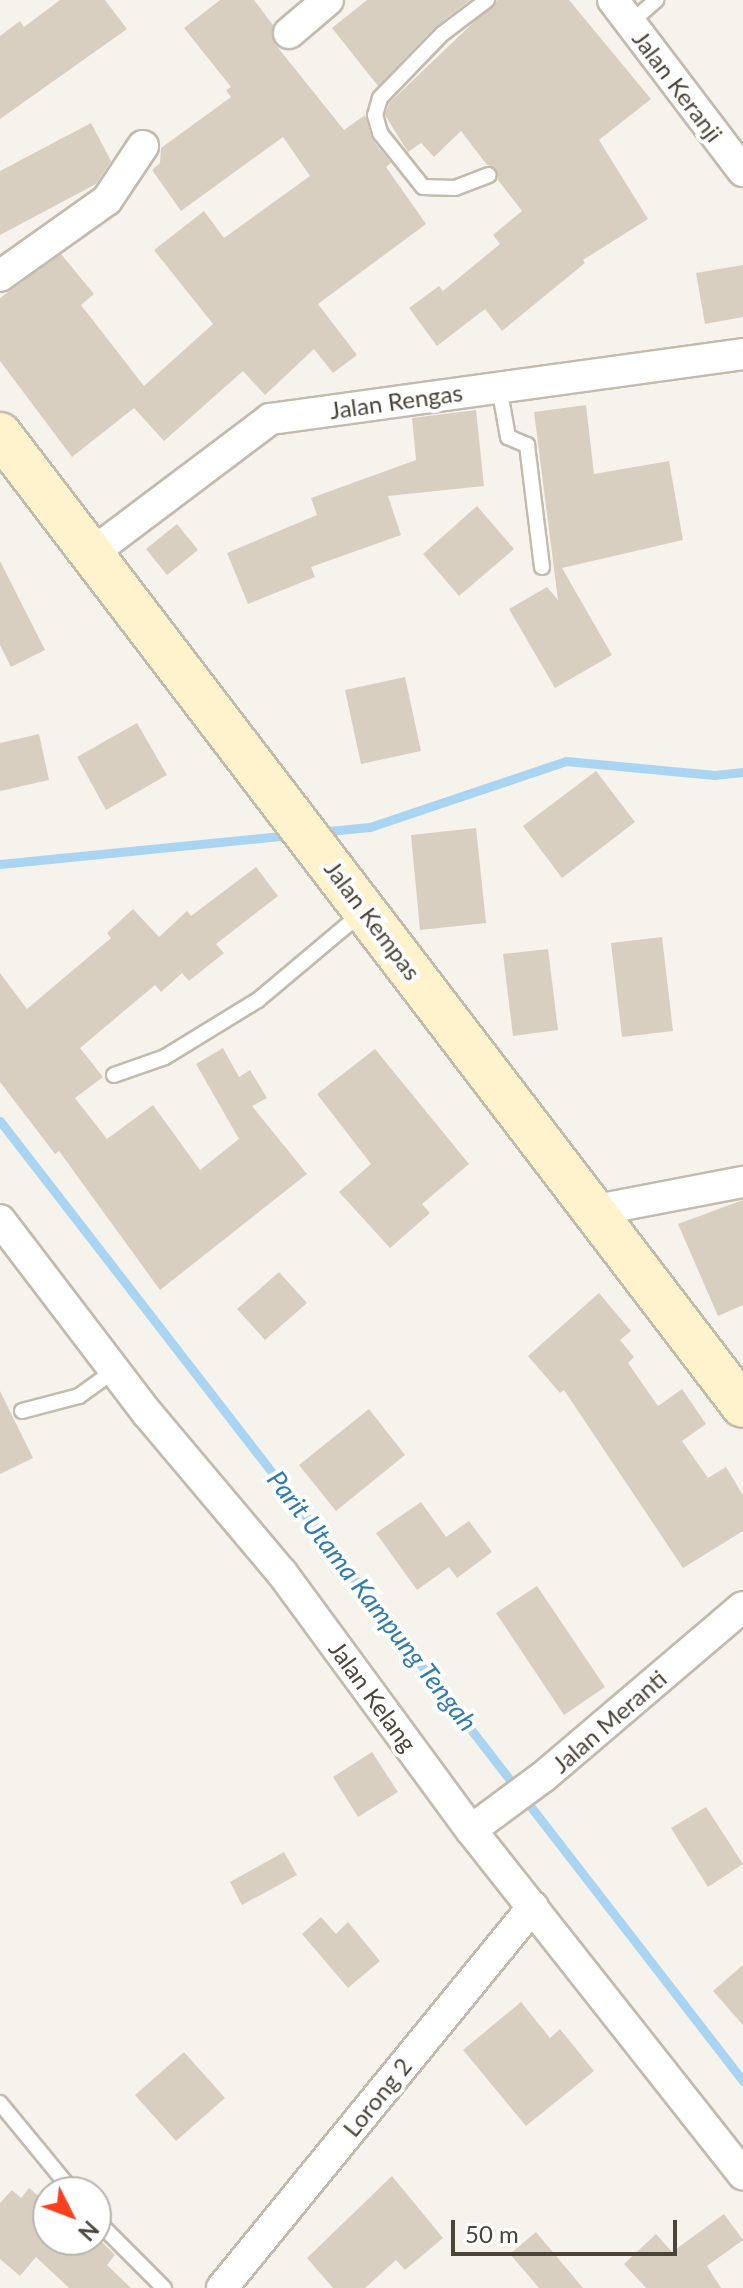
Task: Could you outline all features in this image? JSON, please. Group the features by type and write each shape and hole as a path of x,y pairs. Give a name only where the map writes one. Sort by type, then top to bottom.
{"street":[{"path":"289,33 328,0"},
{"name":"Jalan Keranji","path":"621,12 743,171"},
{"path":"0,276 107,200 143,146"},
{"name":"Jalan Rengas","path":"91,554 270,419 743,354"},
{"name":"Jalan Kempas","path":"0,434 743,1406"},
{"path":"592,1211 743,1182"},
{"name":"Jalan Kelang","path":"0,1220 115,1370 482,1823 533,1907 743,2174"},
{"name":"Jalan Meranti","path":"482,1823 543,1777 743,1607"},
{"name":"Lorong 2","path":"222,2288 533,1907"}],"lane":[{"path":"487,0 422,55 380,98 375,115 380,133 423,187 455,188 489,175"},
{"path":"621,12 656,0"},
{"path":"499,387 508,437 527,445 542,567"},
{"path":"114,1075 165,1057 258,1000 366,909"},
{"path":"22,1411 79,1396 115,1370"},
{"path":"0,2103 60,2176"},
{"path":"112,2236 164,2288"}],"building":[{"path":"60,0 105,0 127,29 0,119 0,36 20,21 24,27"},
{"path":"220,0 254,0 273,25 275,44 344,130 365,115 372,139 391,163 386,167 426,224 318,304 357,355 333,373 314,349 265,395 243,371 164,441 134,408 72,457 0,361 0,298 61,254 94,294 81,305 144,386 213,324 154,250 204,211 224,238 310,176 283,137 181,211 152,170 160,163 161,148 231,97 226,90 231,87 184,28"},
{"path":"367,0 470,0 435,27 378,86 332,28"},
{"path":"497,0 569,0 651,99 599,140 648,219 583,260 585,263 502,331 485,309 437,346 409,308 439,286 443,291 500,244 493,235 522,211 498,180 496,168 487,165 461,131 434,157 421,143 408,152 385,115 389,103"},
{"path":"91,123 111,161 96,184 0,235 0,171"},
{"path":"743,265 743,317 705,324 696,273"},
{"path":"586,405 594,474 669,461 683,540 562,568 612,655 555,688 509,609 547,587 558,600 534,412"},
{"path":"476,410 484,486 388,496 401,535 311,567 315,577 248,604 227,553 317,515 311,498 416,460 412,418"},
{"path":"477,506 514,549 459,596 423,554"},
{"path":"177,524 198,550 167,575 146,549"},
{"path":"0,561 45,650 11,667 0,645"},
{"path":"405,677 421,751 361,764 345,690"},
{"path":"137,723 167,775 106,810 77,757"},
{"path":"39,734 49,780 0,791 0,743"},
{"path":"596,771 635,822 562,878 523,826"},
{"path":"476,828 486,923 420,930 411,835"},
{"path":"256,867 278,896 216,944 224,953 189,981 182,973 161,992 155,985 80,1048 103,1077 75,1098 107,1139 153,1105 200,1170 239,1139 196,1064 223,1048 239,1077 250,1070 267,1098 252,1106 307,1174 160,1290 59,1151 55,1154 0,1082 0,973 27,1009 111,938 107,933 133,909 159,937 187,911 191,916"},
{"path":"662,937 673,1031 622,1037 611,943"},
{"path":"548,949 558,1030 513,1036 503,954"},
{"path":"375,1049 469,1164 422,1204 430,1213 390,1248 339,1192 371,1164 317,1094"},
{"path":"743,1200 743,1305 718,1316 678,1224"},
{"path":"279,1272 307,1303 265,1340 237,1309"},
{"path":"599,1293 631,1331 620,1340 634,1357 628,1363 658,1406 682,1389 706,1424 682,1441 708,1478 726,1467 743,1495 743,1531 683,1568 564,1390 560,1393 528,1356"},
{"path":"0,1391 33,1458 0,1474"},
{"path":"369,1409 405,1455 336,1511 299,1465"},
{"path":"421,1502 446,1537 469,1521 492,1552 457,1578 449,1567 417,1590 376,1533"},
{"path":"537,1586 605,1687 564,1715 496,1613"},
{"path":"372,1752 398,1792 358,1817 333,1777"},
{"path":"706,1807 743,1864 708,1887 671,1828"},
{"path":"284,1852 297,1875 242,1905 230,1882"},
{"path":"321,1917 336,1934 348,1922 380,1961 348,1988 302,1934"},
{"path":"743,1965 743,2025 713,1991"},
{"path":"521,2002 550,2038 560,2029 594,2071 526,2126 463,2050"},
{"path":"184,2052 225,2098 176,2141 135,2095"},
{"path":"392,2176 443,2238 405,2270 396,2260 365,2288 333,2288 307,2258"},
{"path":"29,2188 32,2191 32,2256 112,2256 112,2252 115,2255 107,2265 131,2288 69,2288 36,2257 20,2276 0,2259 0,2203 12,2190 21,2198"},
{"path":"724,2214 743,2240 707,2266 721,2288 646,2288 624,2264 656,2234 672,2252"},
{"path":"536,2232 583,2288 539,2288 510,2254"}],"waterway":[{"path":"318,832 370,827 566,761 714,775 743,772"},
{"path":"0,864 291,835"},
{"name":"Parit Utama Kampung Tengah","path":"0,1121 743,2081"}]}
